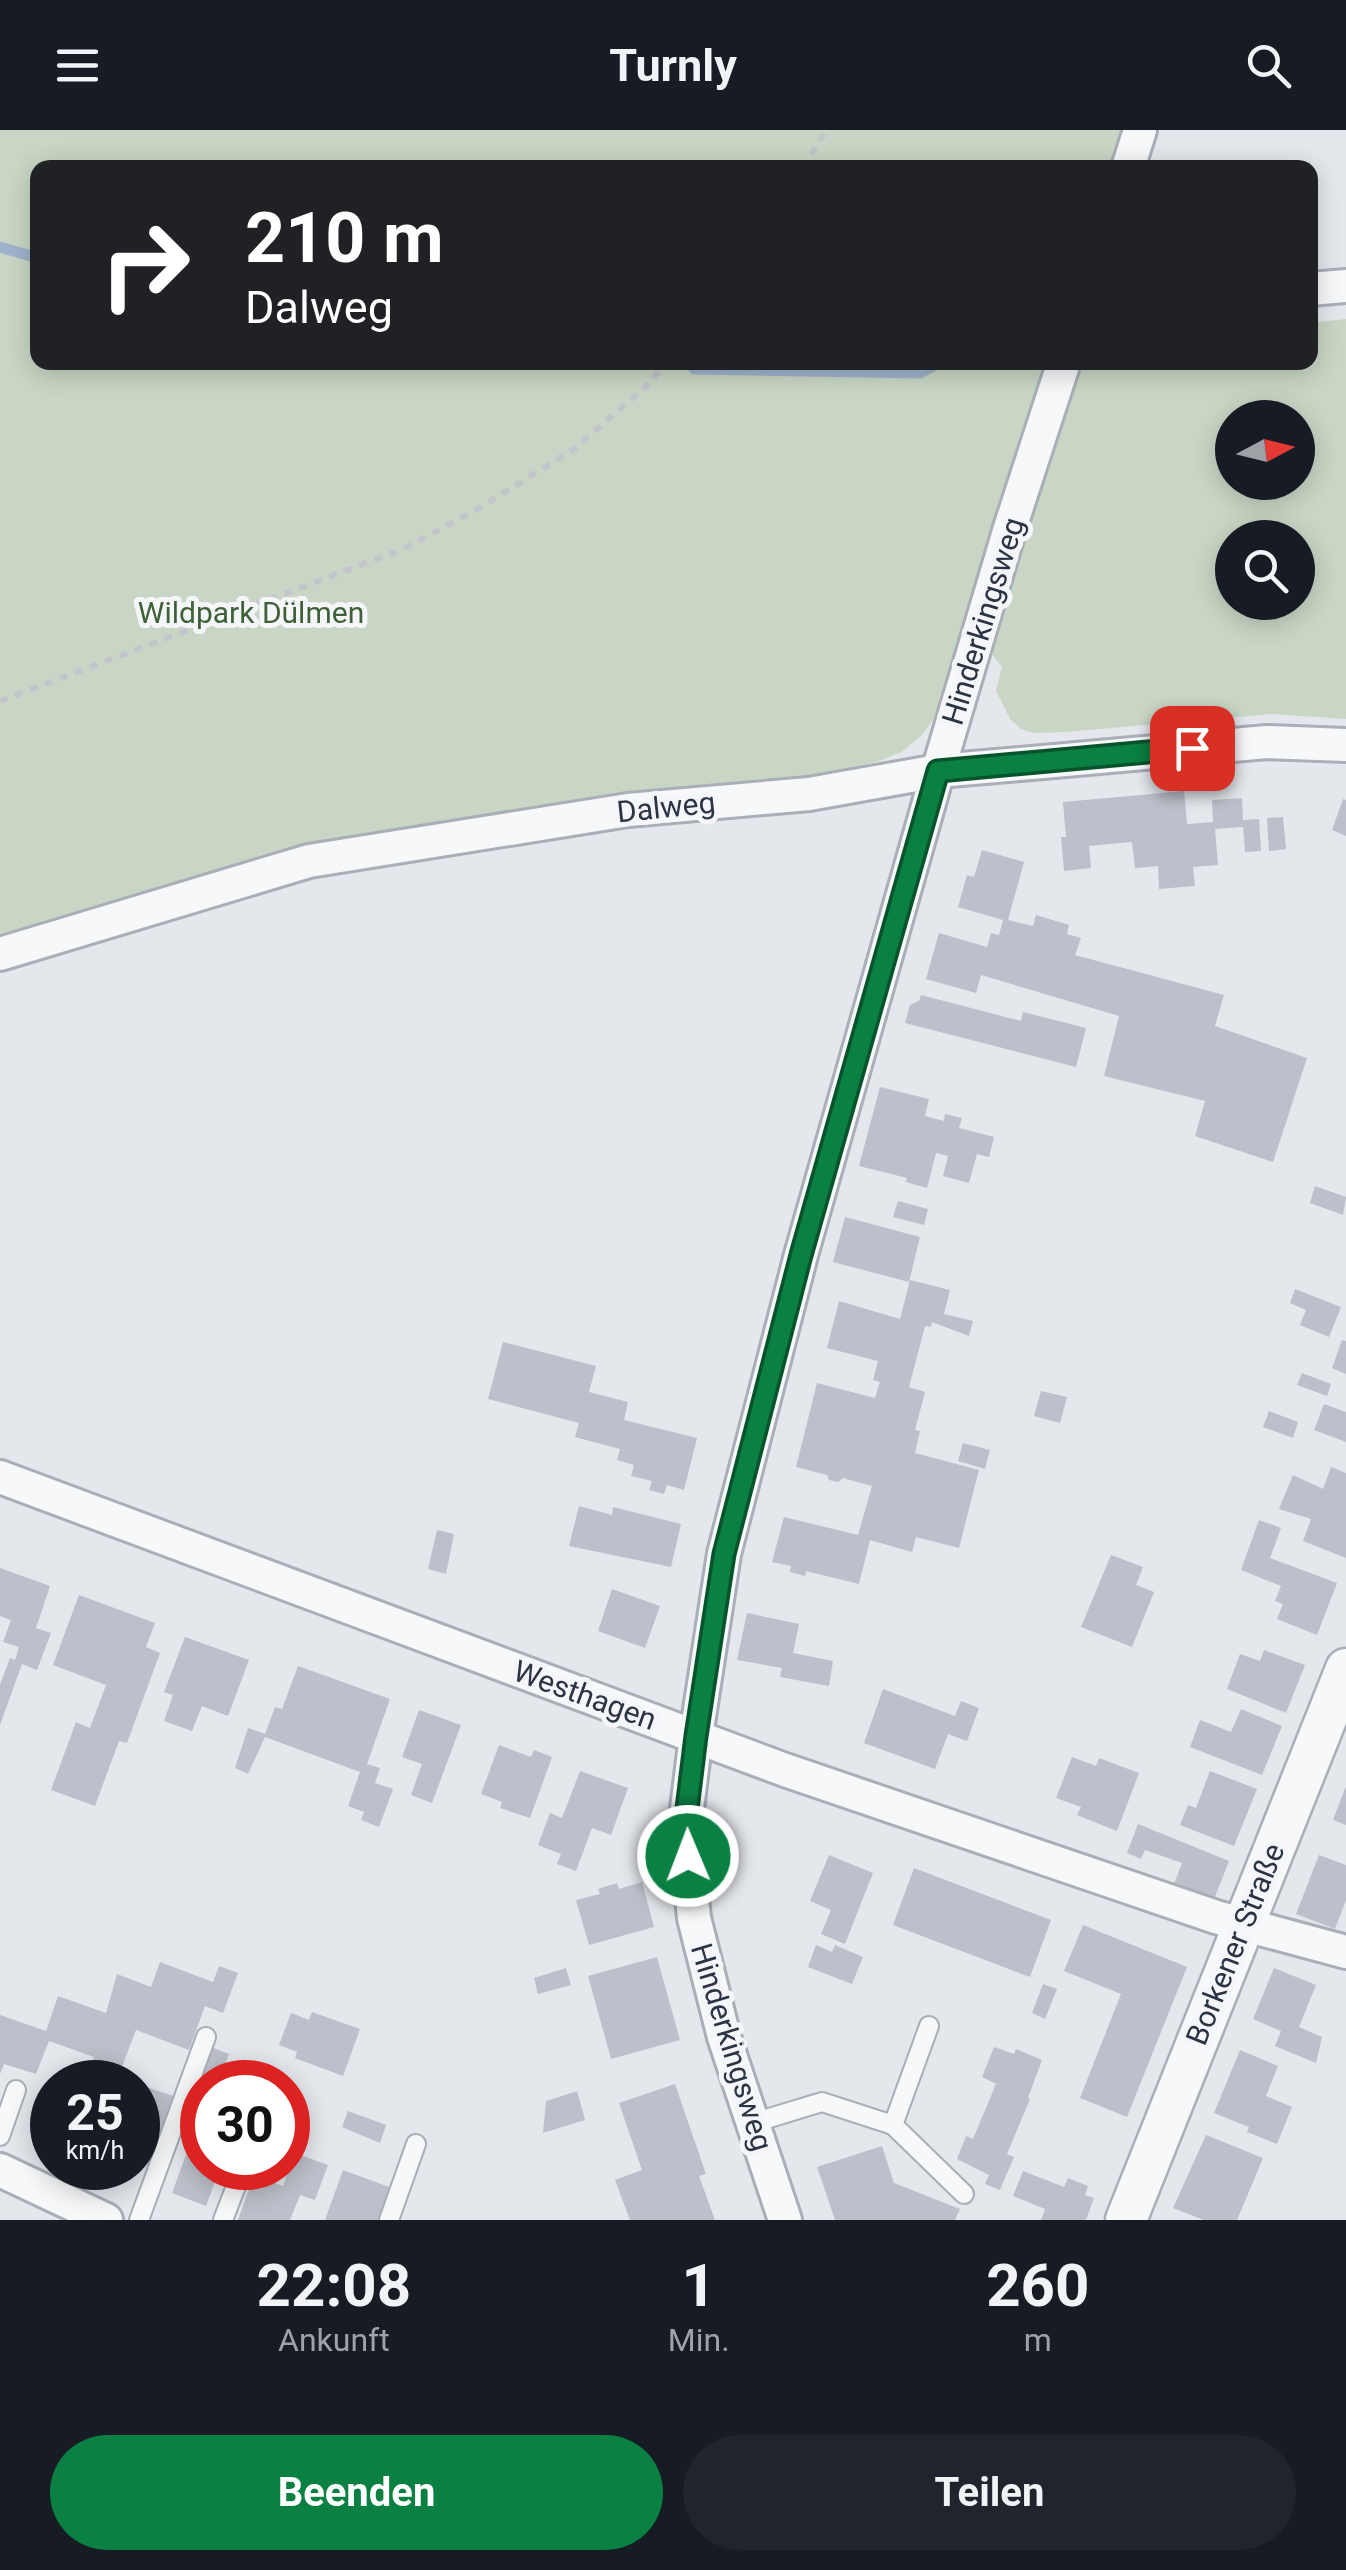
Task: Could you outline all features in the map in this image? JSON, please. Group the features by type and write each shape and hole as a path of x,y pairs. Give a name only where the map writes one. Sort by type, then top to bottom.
{"street":[{"path":"1131,160 1140,130"},
{"path":"1318,288 1346,286"},
{"name":"Hinderkingsweg","path":"786,2220 724,2037 694,1918 685,1825 696,1736 724,1554 801,1255 938,771 1061,370"},
{"name":"Dalweg","path":"0,954 309,861 628,810 809,794 938,771 1267,742 1346,746"},
{"name":"Westhagen","path":"0,1476 696,1736 1036,1858 1243,1926 1346,1952"},
{"name":"Borkener Straße","path":"1126,2220 1346,1669"},
{"path":"0,2170 106,2220"}],"lane":[{"path":"894,2125 929,2026"},
{"path":"138,2220 206,2036"},
{"path":"0,2136 16,2090"},
{"path":"753,2123 822,2102 894,2125 964,2194"},
{"path":"389,2220 416,2144"},
{"path":"223,2220 235,2190"}],"path":[{"path":"808,160 826,130"},
{"path":"0,701 400,550 476,510 574,449 659,370"}],"green space":[{"name":"Wildpark Dülmen","path":"0,130 1132,130 1122,160 30,160 30,370 1051,370 940,710 923,734 903,751 880,761 771,787 615,805 0,939"},
{"path":"1346,319 1346,719 1273,714 1033,733 1010,719 996,691 1002,667 990,652 1074,370 1318,370 1318,322"}],"building":[{"path":"1184,791 1187,824 1213,822 1212,800 1242,798 1243,820 1259,819 1261,851 1245,852 1243,827 1215,829 1218,865 1193,867 1195,886 1159,889 1158,866 1135,868 1132,842 1089,846 1091,868 1064,871 1063,802"},
{"path":"1343,799 1346,800 1346,836 1332,830"},
{"path":"1283,817 1286,849 1269,851 1267,818"},
{"path":"982,850 1024,862 1008,920 1033,926 1036,915 1069,925 1067,934 1081,938 1075,955 1224,995 1215,1026 1307,1058 1273,1162 1195,1136 1205,1101 1104,1076 1119,1016 981,975 976,993 926,979 939,933 987,947 991,933 999,935 1003,920 958,907 967,875 974,877"},
{"path":"921,995 1021,1021 1023,1012 1086,1028 1076,1067 905,1023 910,1005 919,1001"},
{"path":"880,1087 929,1099 925,1116 944,1121 945,1114 962,1118 959,1128 994,1137 989,1157 977,1154 969,1183 943,1176 948,1156 936,1153 927,1188 906,1182 907,1178 859,1166"},
{"path":"1315,1186 1346,1197 1343,1215 1310,1203"},
{"path":"898,1201 928,1209 924,1225 893,1217"},
{"path":"845,1217 920,1237 909,1282 833,1262"},
{"path":"910,1280 950,1290 944,1314 973,1321 969,1336 932,1322 931,1327 925,1326 909,1387 925,1392 915,1430 920,1431 915,1453 979,1470 959,1548 916,1537 912,1552 870,1540 859,1584 806,1571 805,1576 790,1572 791,1566 772,1562 784,1517 858,1535 872,1486 843,1478 838,1482 829,1480 827,1475 796,1467 817,1383 875,1398 880,1382 873,1380 878,1361 827,1348 839,1301 900,1319"},
{"path":"1295,1289 1341,1307 1329,1337 1300,1325 1306,1310 1290,1303"},
{"path":"1342,1340 1346,1341 1346,1374 1332,1368"},
{"path":"503,1342 596,1366 589,1392 628,1402 624,1420 697,1438 684,1490 667,1485 664,1494 649,1490 652,1481 631,1476 634,1465 617,1460 620,1449 575,1437 579,1423 488,1399"},
{"path":"1302,1373 1331,1384 1327,1396 1297,1385"},
{"path":"1041,1391 1067,1397 1060,1423 1034,1416"},
{"path":"1324,1404 1346,1412 1346,1442 1314,1430"},
{"path":"1269,1411 1298,1422 1293,1438 1263,1427"},
{"path":"963,1443 990,1450 985,1469 958,1461"},
{"path":"1331,1467 1346,1473 1346,1558 1303,1541 1311,1519 1279,1509 1293,1475 1323,1489"},
{"path":"579,1506 612,1515 613,1507 681,1524 671,1567 569,1546"},
{"path":"1259,1520 1281,1528 1270,1558 1337,1583 1317,1635 1277,1619 1283,1604 1275,1601 1281,1586 1241,1570"},
{"path":"437,1530 454,1534 446,1574 428,1569"},
{"path":"1111,1555 1143,1567 1136,1585 1154,1592 1132,1647 1081,1627"},
{"path":"0,1568 50,1586 36,1628 51,1633 37,1670 22,1664 0,1725 0,1685 10,1658 15,1660 19,1647 3,1642 11,1620 0,1616"},
{"path":"612,1589 660,1606 645,1648 598,1631"},
{"path":"79,1595 155,1623 146,1647 160,1653 127,1743 119,1741 95,1806 51,1790 76,1722 90,1728 106,1685 53,1665"},
{"path":"747,1613 799,1624 793,1653 833,1661 829,1686 780,1677 782,1668 737,1660"},
{"path":"185,1637 249,1660 228,1716 202,1706 192,1731 164,1721 173,1695 164,1692"},
{"path":"1264,1650 1305,1665 1286,1713 1227,1689 1240,1654 1260,1661"},
{"path":"298,1666 390,1699 367,1764 380,1768 375,1783 393,1789 379,1827 361,1820 364,1812 348,1806 360,1772 265,1737 248,1774 235,1768 248,1728 265,1734 275,1707 282,1709"},
{"path":"883,1689 955,1716 961,1701 979,1708 967,1741 948,1734 935,1769 864,1743"},
{"path":"1241,1709 1282,1726 1262,1775 1190,1747 1200,1720 1231,1732"},
{"path":"419,1710 461,1725 432,1803 411,1795 422,1764 402,1757"},
{"path":"499,1745 531,1757 534,1750 552,1757 530,1818 500,1808 502,1802 481,1794"},
{"path":"1072,1757 1096,1766 1099,1758 1139,1773 1117,1831 1077,1815 1081,1807 1056,1798"},
{"path":"580,1771 628,1788 611,1835 592,1828 576,1871 557,1864 561,1854 538,1845 550,1813 562,1818"},
{"path":"1210,1771 1257,1789 1234,1846 1180,1825 1188,1805 1196,1808"},
{"path":"1346,1786 1346,1825 1333,1820"},
{"path":"1138,1824 1229,1861 1211,1907 1171,1892 1182,1863 1145,1850 1141,1859 1127,1853"},
{"path":"829,1855 873,1873 845,1944 821,1934 831,1910 810,1901"},
{"path":"1319,1855 1346,1865 1346,1900 1335,1929 1296,1914"},
{"path":"914,1868 1051,1920 1030,1977 893,1925"},
{"path":"642,1882 654,1927 589,1945 576,1900 600,1894 598,1889 617,1883 619,1889"},
{"path":"1083,1925 1187,1967 1127,2117 1080,2098 1121,1994 1064,1971"},
{"path":"816,1945 832,1952 835,1945 863,1957 852,1984 808,1967"},
{"path":"657,1957 680,2040 611,2059 588,1976"},
{"path":"160,1962 213,1982 219,1966 238,1973 223,2013 205,2006 189,2050 136,2030 125,2060 93,2060 94,2057 49,2041 42,2060 30,2060 30,2072 4,2064 0,2074 0,2015 46,2031 58,1996 106,2013 117,1974 151,1987"},
{"path":"566,1968 571,1985 538,1994 534,1978"},
{"path":"1274,1968 1316,1985 1299,2027 1322,2037 1316,2063 1275,2046 1281,2031 1253,2019"},
{"path":"1043,1984 1057,1989 1045,2019 1032,2013"},
{"path":"312,2012 360,2029 343,2076 310,2064 310,2060 295,2058 297,2052 279,2045 291,2013 309,2020"},
{"path":"211,2047 229,2054 227,2060 206,2060"},
{"path":"994,2047 1014,2054 1016,2049 1042,2060 1007,2154 1014,2157 1000,2190 985,2184 989,2175 957,2159 966,2136 973,2139 996,2084 1003,2087 982,2077"},
{"path":"1240,2050 1278,2066 1266,2096 1292,2107 1277,2144 1214,2113"},
{"path":"675,2084 706,2174 699,2176 715,2220 630,2220 615,2180 642,2170 619,2103"},
{"path":"577,2091 585,2120 543,2133 546,2101"},
{"path":"160,2092 173,2096 160,2131"},
{"path":"348,2111 386,2125 380,2143 342,2127"},
{"path":"1206,2135 1263,2158 1237,2220 1204,2220 1173,2208"},
{"path":"882,2146 894,2183 960,2209 955,2220 835,2220 817,2167"},
{"path":"310,2158 328,2165 315,2200 300,2195 290,2220 238,2220 249,2190 310,2190"},
{"path":"343,2170 392,2188 380,2220 325,2220"},
{"path":"180,2171 180,2190 212,2190 206,2206 172,2193"},
{"path":"1023,2171 1064,2187 1068,2178 1088,2186 1085,2195 1094,2198 1086,2220 1041,2220 1045,2209 1013,2196"}],"waterway":[{"path":"0,247 30,256"},
{"path":"750,370 926,370"}],"route":[{"path":"688,1856 685,1825 724,1554 801,1255 938,771 1192,748"}]}
